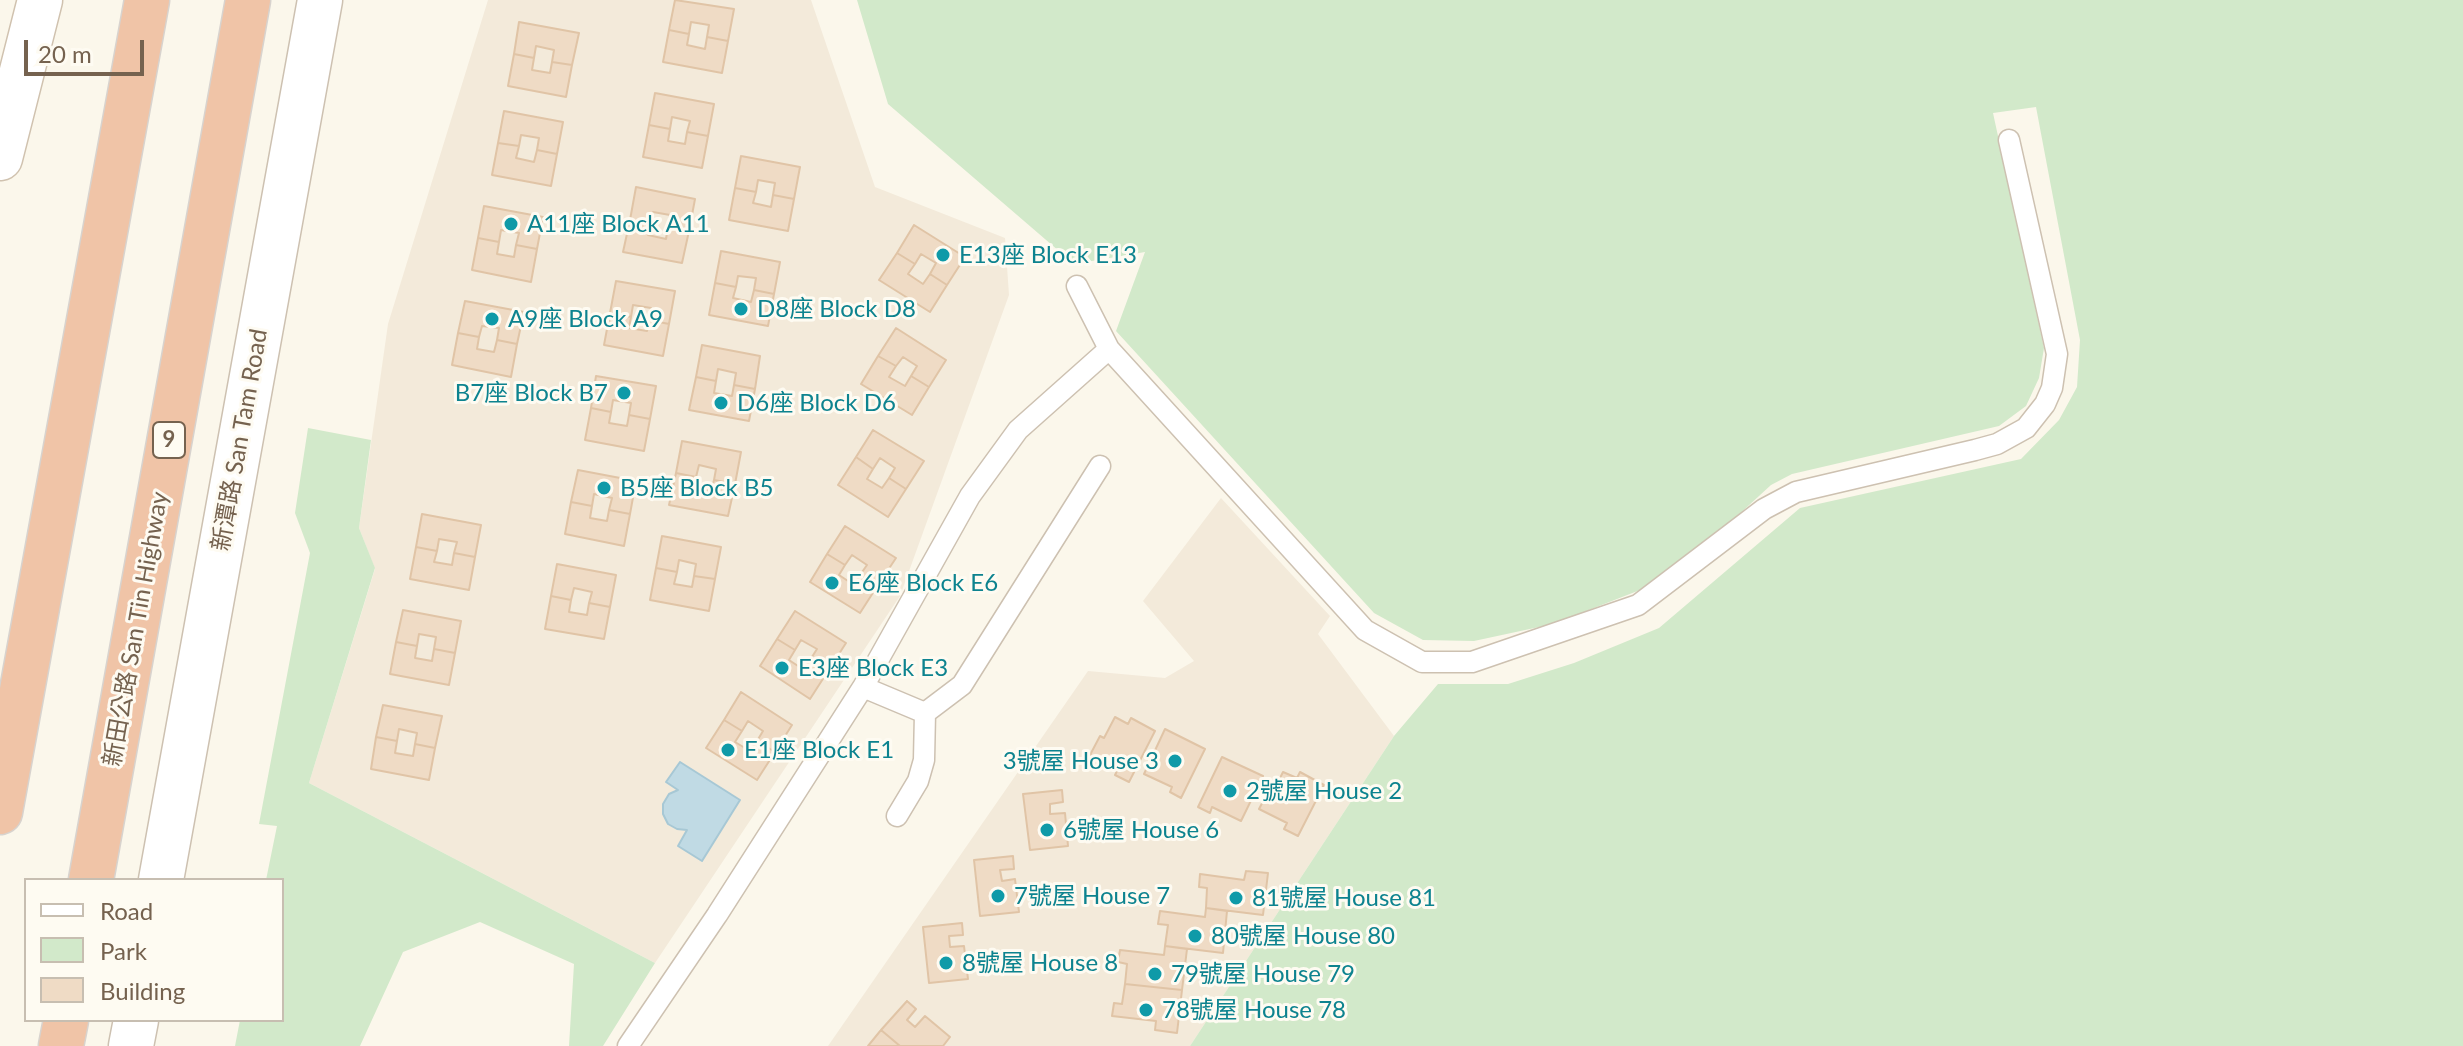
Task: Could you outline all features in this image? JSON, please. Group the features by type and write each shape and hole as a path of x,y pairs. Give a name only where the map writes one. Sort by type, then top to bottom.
{"highway":[{"path":"0,812 147,0"},
{"name":"新田公路 San Tin Highway","path":"91,878 248,0"},
{"path":"61,1046 66,1022"}],"street":[{"path":"0,158 40,0"},
{"name":"新潭路 San Tam Road","path":"161,878 320,0"},
{"path":"131,1046 136,1022"}],"lane":[{"path":"1077,286 1109,349 1365,630 1422,662 1472,662 1638,605 1764,509 1796,492 1997,444 2026,428 2045,404 2052,388 2057,354 2009,140"},
{"path":"628,1046 717,915 863,687 970,496 1018,430 1109,349"},
{"path":"925,713 962,685 1100,466"},
{"path":"863,687 925,713"},
{"path":"897,816 918,781 924,760 925,713"}],"shaded area":[{"path":"488,0 811,0 875,187 1005,238 1009,295 900,596 655,963 309,783 375,569 359,528 388,324"},
{"path":"1221,498 1330,616 1318,634 1394,736 1190,1046 828,1046 1088,671 1165,678 1194,661 1143,601"}],"green space":[{"path":"857,0 2463,0 2463,1046 1190,1046 1394,736 1438,684 1508,684 1574,663 1659,628 1800,508 2021,459 2059,420 2077,387 2080,340 2036,107 1993,113 2044,348 2039,378 2026,406 1999,426 1792,474 1771,485 1735,518 1640,590 1553,624 1474,641 1423,640 1374,613 1116,331 1145,252 1074,264 888,104"},
{"path":"308,428 371,440 359,528 375,568 309,783 655,963 603,1046 569,1046 574,964 480,922 403,952 360,1046 235,1046 240,1022 284,1022 284,878 266,878 277,826 259,824 310,553 295,513"}],"water":[{"path":"680,762 740,800 702,861 678,846 687,830 668,824 663,814 663,804 669,794 678,790 666,782"}],"building":[{"path":"675,0 734,9 728,41 707,37 709,25 691,22 689,34 669,30"},
{"path":"519,22 579,33 572,65 552,62 554,50 536,46 534,58 514,54"},
{"path":"669,30 689,34 687,45 705,49 707,37 728,41 722,73 663,62"},
{"path":"514,54 534,58 532,70 550,73 552,62 572,65 566,97 508,86"},
{"path":"655,93 714,104 708,136 687,132 690,121 672,117 670,129 649,125"},
{"path":"504,111 563,122 557,154 537,150 539,138 521,135 519,146 498,143"},
{"path":"649,125 670,129 668,141 685,144 687,132 708,136 702,168 643,157"},
{"path":"498,143 519,146 516,158 534,162 537,150 557,154 551,186 492,175"},
{"path":"741,156 800,167 794,199 773,195 775,183 758,180 756,192 735,188"},
{"path":"636,187 695,199 689,231 668,227 670,215 653,212 650,223 630,220"},
{"path":"735,188 756,192 753,203 771,207 773,195 794,199 788,231 729,220"},
{"name":"A11座 Block A11","path":"484,206 543,217 537,249 516,245 519,233 501,230 499,242 478,238"},
{"path":"630,220 650,223 648,235 666,239 668,227 689,231 682,263 623,252"},
{"name":"E13座 Block E13","path":"914,225 965,257 947,285 930,274 936,263 921,254 915,264 897,253"},
{"path":"478,238 499,242 497,254 514,257 516,245 537,249 531,282 472,270"},
{"path":"721,251 780,262 774,294 754,290 756,278 738,276 736,287 715,283"},
{"path":"897,253 915,264 908,274 923,284 930,274 947,285 930,312 879,280"},
{"path":"616,281 675,291 669,324 649,320 651,308 633,305 631,317 610,313"},
{"name":"D8座 Block D8","path":"715,283 736,287 733,298 751,302 754,290 774,294 768,326 709,315"},
{"name":"A9座 Block A9","path":"465,301 524,312 517,344 497,340 499,328 482,326 479,337 458,333"},
{"path":"610,313 631,317 629,328 647,331 649,320 669,324 663,356 604,345"},
{"path":"896,328 946,360 929,387 911,376 917,366 903,357 896,366 878,356"},
{"path":"458,333 479,337 477,349 494,352 497,340 517,344 511,377 452,365"},
{"path":"702,345 760,356 755,389 734,385 736,373 718,369 716,381 696,377"},
{"path":"878,356 896,366 889,377 905,386 911,376 929,387 912,415 861,384"},
{"name":"B7座 Block B7","path":"596,376 656,386 650,419 629,415 631,403 613,400 611,412 591,408"},
{"name":"D6座 Block D6","path":"696,377 716,381 714,393 732,396 734,385 755,389 749,421 689,410"},
{"path":"591,408 611,412 609,423 627,426 629,415 650,419 644,451 585,440"},
{"path":"873,430 924,461 906,489 889,478 895,468 880,458 873,469 856,457"},
{"path":"682,441 741,452 735,484 714,480 716,469 699,465 696,477 676,473"},
{"path":"856,457 873,469 867,479 882,488 889,478 906,489 888,517 838,485"},
{"name":"B5座 Block B5","path":"578,470 636,481 630,514 609,510 612,498 594,494 592,506 571,502"},
{"path":"676,473 696,477 694,489 711,491 714,480 735,484 728,516 669,505"},
{"path":"571,502 592,506 590,518 607,521 609,510 630,514 624,546 565,534"},
{"path":"422,514 481,525 475,557 454,553 457,542 439,539 437,551 416,547"},
{"path":"845,526 896,558 878,585 860,575 867,565 852,555 845,565 827,554"},
{"path":"662,536 721,547 715,579 694,576 696,564 679,560 677,572 656,568"},
{"path":"416,547 437,551 434,562 452,565 454,553 475,557 469,590 410,579"},
{"name":"E6座 Block E6","path":"827,554 845,565 839,575 854,585 860,575 878,585 860,613 810,582"},
{"path":"557,564 616,575 610,607 589,603 592,592 574,588 571,600 551,596"},
{"path":"656,568 677,572 674,584 692,587 694,576 715,579 709,611 650,600"},
{"path":"551,596 571,600 569,612 587,615 589,603 610,607 604,639 545,629"},
{"path":"403,610 461,621 455,653 434,649 436,637 419,634 417,646 396,642"},
{"path":"795,611 846,643 828,671 810,660 817,649 801,640 795,650 777,639"},
{"name":"E3座 Block E3","path":"777,639 795,650 789,660 804,670 810,660 828,671 810,699 760,666"},
{"path":"396,642 417,646 415,658 432,661 434,649 455,653 449,685 390,674"},
{"path":"741,692 792,725 775,752 757,741 763,731 748,721 742,731 724,720"},
{"path":"383,705 442,716 435,748 415,744 417,733 399,729 397,741 376,737"},
{"path":"1115,717 1128,724 1131,718 1155,731 1129,782 1115,775 1118,769 1090,755"},
{"name":"E1座 Block E1","path":"724,720 742,731 735,742 750,751 757,741 775,752 757,780 706,748"},
{"name":"3號屋 House 3","path":"1165,729 1205,749 1181,798 1170,792 1172,787 1144,774"},
{"path":"376,737 397,741 395,753 413,756 415,744 435,748 429,780 371,769"},
{"name":"2號屋 House 2","path":"1222,757 1263,776 1241,821 1212,807 1210,813 1198,807"},
{"path":"1283,772 1297,778 1300,772 1324,785 1298,836 1284,829 1287,823 1259,809 1269,790 1273,792"},
{"name":"6號屋 House 6","path":"1062,790 1063,802 1050,804 1050,814 1065,813 1068,846 1030,850 1023,794"},
{"name":"7號屋 House 7","path":"1013,856 1014,869 1000,870 1002,881 1015,879 1019,912 980,916 974,860"},
{"name":"81號屋 House 81","path":"1246,871 1268,873 1263,915 1206,908 1207,888 1199,887 1200,874 1244,880"},
{"name":"80號屋 House 80","path":"1206,908 1227,911 1223,953 1165,946 1168,925 1158,924 1160,911 1205,917"},
{"name":"8號屋 House 8","path":"962,923 963,935 949,936 950,947 964,946 968,979 929,983 923,927"},
{"name":"79號屋 House 79","path":"1165,946 1187,949 1182,990 1125,984 1127,964 1118,962 1120,950 1164,955"},
{"name":"78號屋 House 78","path":"1125,984 1182,990 1177,1033 1155,1030 1156,1021 1112,1016 1114,1003 1122,1004"},
{"path":"907,1001 916,1009 907,1020 915,1027 925,1016 950,1037 943,1046 900,1046 881,1030"},
{"path":"881,1030 900,1046 868,1046"}],"place":[{"name":"A11座 Block A11","path":"511,224"},
{"name":"E13座 Block E13","path":"943,255"},
{"name":"D8座 Block D8","path":"741,309"},
{"name":"A9座 Block A9","path":"492,319"},
{"name":"B7座 Block B7","path":"624,393"},
{"name":"D6座 Block D6","path":"721,403"},
{"name":"B5座 Block B5","path":"604,488"},
{"name":"E6座 Block E6","path":"832,583"},
{"name":"E3座 Block E3","path":"782,668"},
{"name":"E1座 Block E1","path":"728,750"},
{"name":"3號屋 House 3","path":"1175,761"},
{"name":"2號屋 House 2","path":"1230,791"},
{"name":"6號屋 House 6","path":"1047,830"},
{"name":"7號屋 House 7","path":"998,896"},
{"name":"81號屋 House 81","path":"1236,898"},
{"name":"80號屋 House 80","path":"1195,936"},
{"name":"8號屋 House 8","path":"946,963"},
{"name":"79號屋 House 79","path":"1155,974"},
{"name":"78號屋 House 78","path":"1146,1010"}]}
